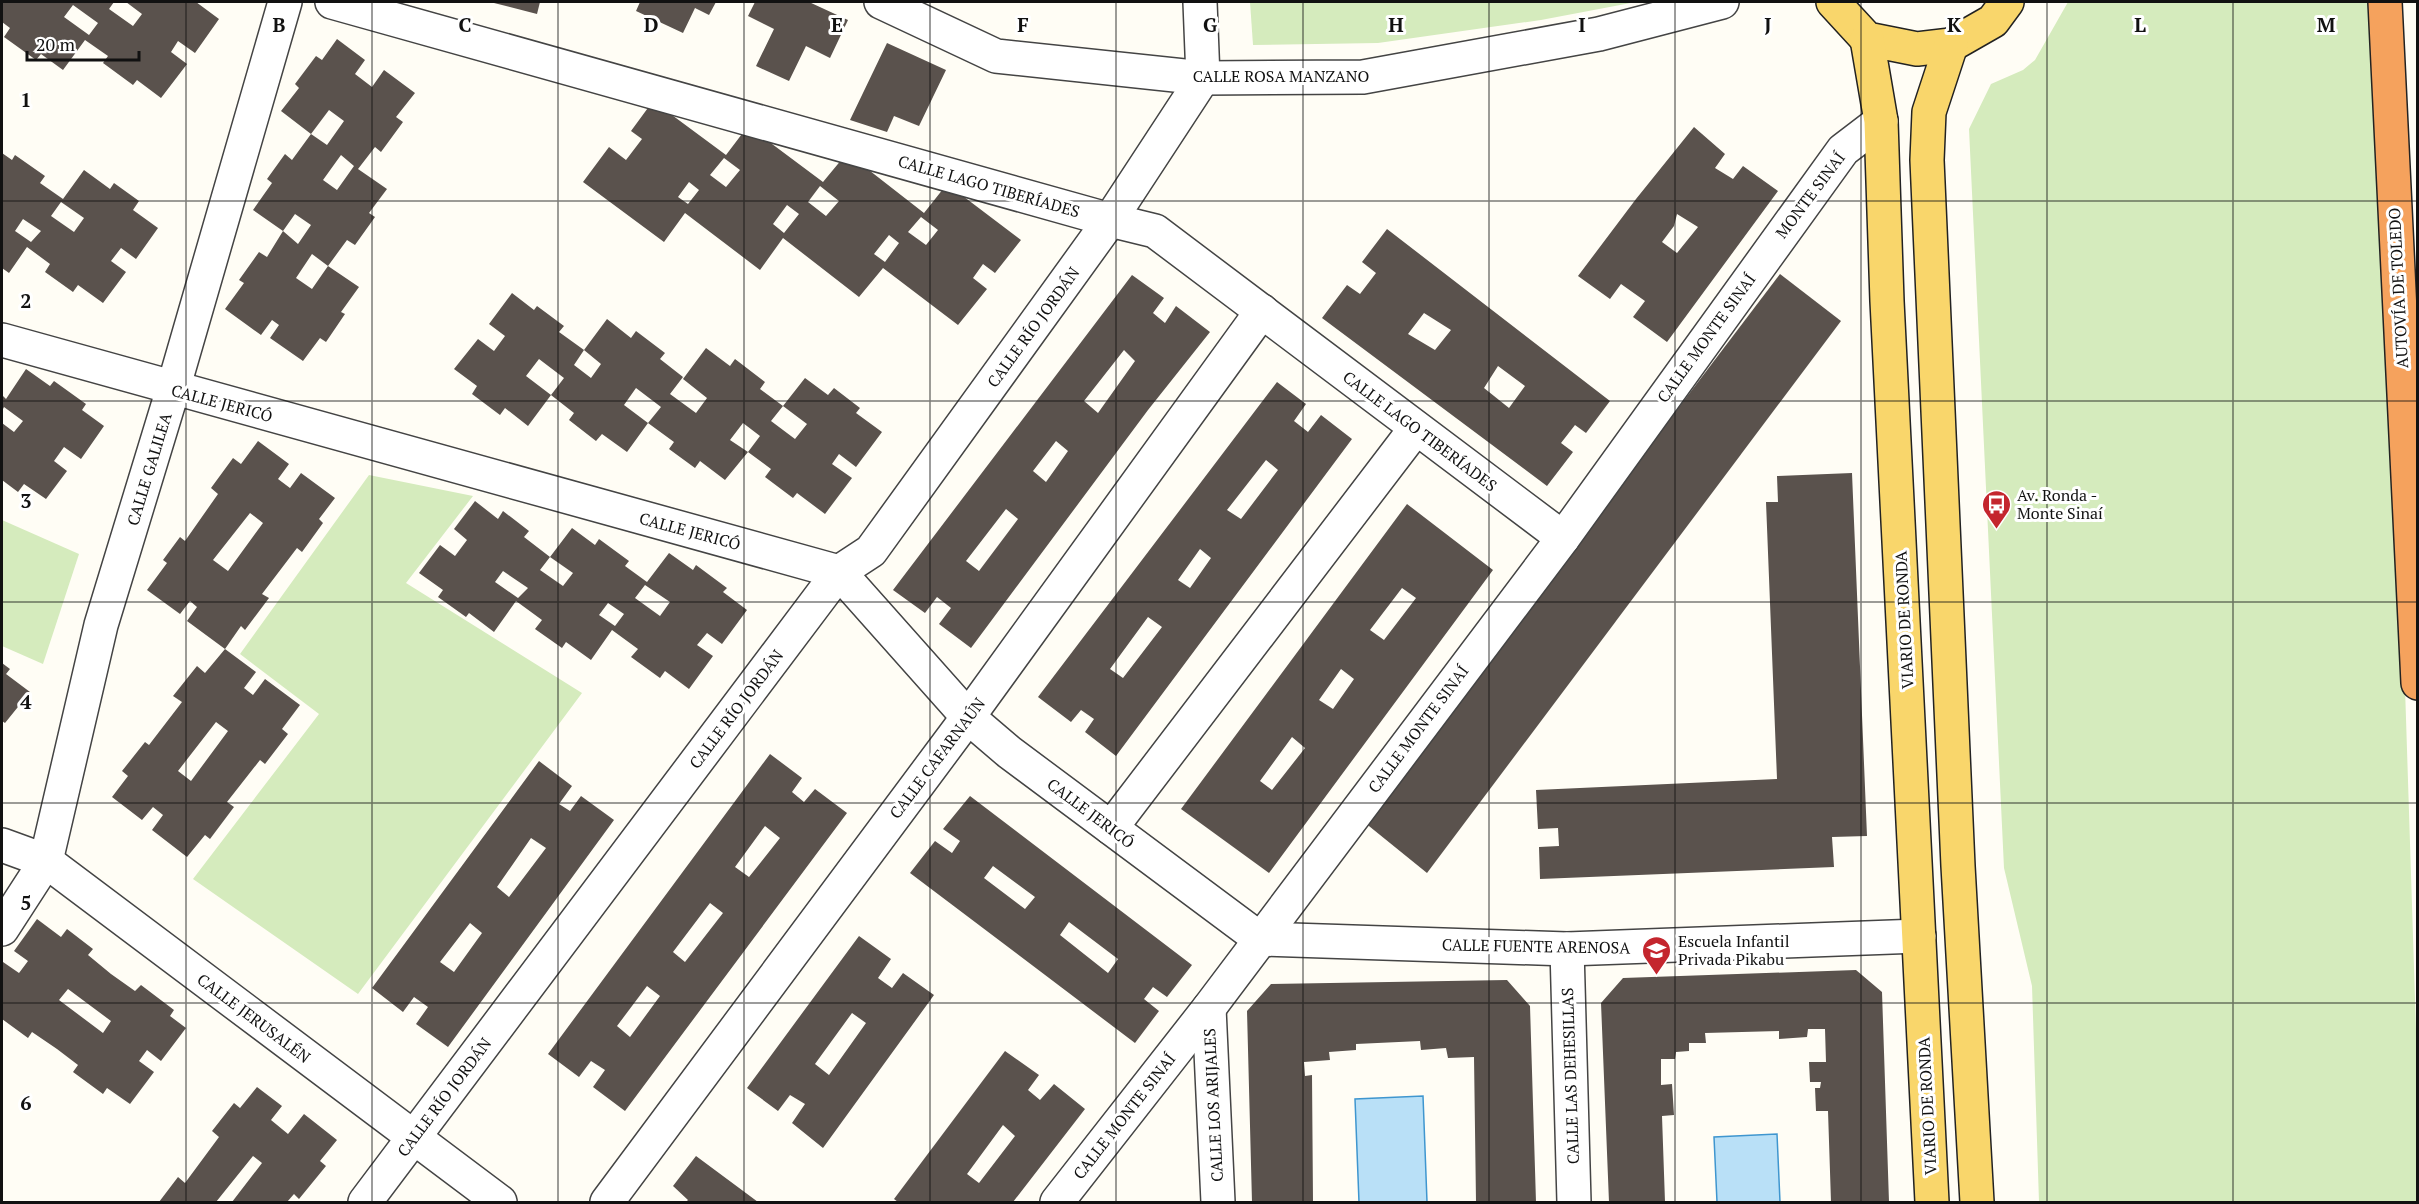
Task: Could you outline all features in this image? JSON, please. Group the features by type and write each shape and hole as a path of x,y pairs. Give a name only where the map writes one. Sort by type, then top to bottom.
{"highway":[{"name":"AUTOVÍA DE TOLEDO","path":"2385,2 2418,683"}],"main road":[{"path":"1833,2 1867,39 1917,49 1951,45 1993,21 2007,2"},
{"name":"VIARIO DE RONDA","path":"1867,39 1881,121 1887,301 1932,1203"},
{"path":"1951,45 1929,112 1927,160 1958,866 1977,1203"}],"street":[{"name":"CALLE GALILEA","path":"2,928 46,861 101,625 285,2"},
{"name":"CALLE LAGO TIBERÍADES","path":"332,2 1155,231 1563,538"},
{"name":"CALLE ROSA MANZANO","path":"880,2 996,56 1203,78 1363,77 1599,34 1722,2"},
{"path":"1200,2 1203,78"},
{"name":"CALLE RÍO JORDÁN","path":"365,1203 839,572 871,551 1110,220 1203,78"},
{"name":"MONTE SINAÍ","path":"1770,249 1842,150 1881,121"},
{"name":"CALLE MONTE SINAÍ","path":"1057,1203 1209,1008 1563,538 1770,249"},
{"name":"CALLE CAFARNAÚN","path":"607,1203 968,717 1263,311"},
{"name":"CALLE JERICÓ","path":"2,340 172,389 839,572 968,717 1009,752 1260,939"},
{"path":"1111,828 1416,428"},
{"name":"CALLE JERUSALÉN","path":"2,845 46,861 500,1203"},
{"name":"CALLE FUENTE ARENOSA","path":"1260,939 1567,949 1919,936"},
{"name":"CALLE LAS DEHESILLAS","path":"1567,949 1574,1203"},
{"name":"CALLE LOS ARIJALES","path":"1209,1008 1218,1203"}],"green space":[{"path":"1250,2 1636,2 1541,20 1378,43 1253,45"},
{"path":"2068,2 2383,2 2417,1061 2417,1202 2039,1202 2032,986 2004,868 1969,129 1991,84 2023,70 2035,60"},
{"path":"369,475 473,496 406,583 582,693 358,994 193,879 319,714 240,654"},
{"path":"2,520 79,554 43,664 2,646"}],"water":[{"path":"1423,1096 1427,1202 1359,1202 1355,1099"},
{"path":"1777,1134 1780,1202 1717,1202 1714,1137"}],"building":[{"path":"2,2 114,2 109,9 133,26 142,14 126,2 196,2 219,19 195,53 178,41 171,52 187,64 161,98 137,80 133,85 103,63 108,56 85,40 63,70 41,54 36,60 4,37 10,28 2,22","holes":["73,5 98,23 89,35 64,17"]},
{"path":"490,2 540,2 537,14"},
{"path":"640,2 716,2 709,15 695,8 683,33 636,11"},
{"path":"755,2 809,2 848,20 830,58 806,46 789,81 756,66 774,29 748,16"},
{"path":"337,39 365,60 355,74 372,87 384,70 415,93 396,117 403,122 381,152 375,147 358,169 387,189 369,213 375,217 355,245 347,240 328,266 359,287 341,312 345,314 326,342 320,338 303,361 270,338 279,325 272,320 261,335 225,309 244,283 239,280 259,252 267,257 283,231 253,210 272,183 267,179 285,154 292,160 311,134 281,111 299,88 295,84 316,56 322,60","holes":["329,110 344,121 327,145 311,134","341,155 354,166 337,190 323,180","295,214 311,225 298,244 283,231","312,254 328,266 312,289 296,278"]},
{"path":"887,43 946,70 919,126 894,116 887,132 850,120"},
{"path":"653,101 726,155 748,126 823,182 847,153 924,213 947,184 1021,240 995,273 983,264 973,278 987,289 958,325 883,268 859,297 783,238 760,270 685,213 664,242 583,182 609,147 626,160 642,139 631,131","holes":["724,158 740,170 726,187 710,175","689,182 699,190 688,204 678,197","820,186 839,201 826,216 808,202","787,205 799,214 784,233 773,224","921,217 938,230 926,245 908,232","889,235 899,243 885,262 874,254"]},
{"path":"1694,127 1725,154 1715,168 1733,179 1743,166 1778,191 1667,342 1633,317 1645,301 1621,284 1610,299 1578,276","holes":["1677,214 1698,227 1677,253 1662,242 1674,226"]},
{"path":"2,153 12,160 15,155 45,176 40,183 63,199 84,170 110,189 114,183 139,201 133,210 158,228 136,259 121,248 111,261 126,272 103,303 78,285 73,292 45,272 50,264 27,247 9,273 2,268","holes":["61,202 84,218 74,232 51,216","23,219 41,231 31,242 15,231"]},
{"path":"1387,229 1610,401 1586,433 1575,425 1561,443 1573,452 1547,486 1322,318 1347,285 1360,294 1376,273 1362,262","holes":["1424,313 1451,330 1435,350 1408,334","1498,366 1525,386 1509,408 1484,388"]},
{"path":"1780,274 1841,321 1427,873 1364,822"},
{"path":"1132,275 1164,298 1153,313 1165,323 1176,306 1210,332 1148,410 971,648 939,624 951,608 937,597 925,613 893,590","holes":["1124,350 1135,361 1098,413 1084,401","1056,441 1068,451 1046,482 1033,471","1006,509 1018,519 979,571 966,561"]},
{"path":"512,293 534,310 537,306 564,326 559,332 584,350 607,319 631,338 636,331 665,353 660,359 683,377 670,394 696,413 707,398 683,379 706,348 730,366 735,359 765,382 760,389 783,406 805,378 828,395 834,388 860,408 856,413 882,432 856,467 839,454 832,464 852,478 825,514 797,493 793,498 765,477 771,469 748,452 725,480 700,461 695,468 669,449 674,442 648,423 627,452 602,434 596,441 569,420 574,413 551,395 528,426 505,408 500,415 472,394 477,386 454,369 478,339 494,351 505,336 489,324","holes":["584,350 601,364 591,378 574,365","539,359 564,378 551,395 526,376","636,388 661,407 648,423 624,405","783,406 807,424 795,439 771,421","743,423 760,436 748,452 730,440"]},
{"path":"26,369 50,386 54,381 86,404 82,410 104,426 81,459 64,447 54,461 67,471 46,499 24,484 18,492 2,480 2,423 14,432 23,421 4,407 2,411 2,395 6,399"},
{"path":"1277,382 1306,404 1294,421 1308,432 1321,415 1352,439 1116,756 1085,732 1094,719 1081,710 1071,722 1038,697","holes":["1266,460 1278,470 1241,519 1227,510","1200,549 1211,558 1190,588 1178,580","1148,617 1162,627 1123,678 1110,669"]},
{"path":"258,441 289,464 278,479 290,488 301,473 335,498 319,519 323,523 302,552 297,548 262,594 269,598 245,630 241,626 225,649 187,621 197,607 190,601 180,614 147,590 167,563 163,560 180,537 185,541 218,494 211,488 233,458 241,464","holes":["250,513 263,523 228,571 213,560"]},
{"path":"1852,473 1867,836 1832,837 1834,867 1540,879 1539,847 1559,846 1558,828 1538,829 1536,790 1777,779 1766,502 1778,502 1777,476"},
{"path":"475,501 498,519 503,511 529,531 524,537 550,557 572,528 595,545 599,539 629,561 625,566 647,582 669,553 693,570 696,565 727,588 723,592 747,610 722,644 707,633 697,645 713,656 689,689 665,671 660,678 631,657 638,649 612,630 591,660 566,642 562,648 535,629 542,620 516,601 494,632 469,613 466,617 438,597 443,590 419,573 440,545 455,556 467,540 454,529","holes":["550,557 573,573 563,586 540,570","503,571 528,588 518,598 495,582","645,585 670,602 660,616 635,598","608,603 624,614 615,626 599,615"]},
{"path":"1407,504 1493,570 1269,873 1181,809","holes":["1402,588 1416,598 1384,640 1370,630","1341,669 1354,679 1333,709 1319,700","1292,737 1305,748 1272,790 1260,781"]},
{"path":"225,649 256,672 244,688 253,695 265,679 300,705 282,729 288,734 265,764 260,760 227,802 234,807 210,839 205,835 187,857 152,830 163,815 153,807 142,820 112,797 128,776 122,771 145,742 149,745 182,702 173,696 197,666 205,673","holes":["216,722 228,731 191,781 178,771"]},
{"path":"2,663 10,669 6,674 30,692 5,723 2,721"},
{"path":"770,754 802,778 792,792 804,802 815,789 847,813 625,1111 593,1087 605,1070 591,1061 579,1077 548,1054","holes":["765,826 780,838 749,877 735,867","710,903 723,913 685,962 673,952","647,986 660,996 630,1037 617,1026"]},
{"path":"539,761 572,786 559,804 570,811 581,796 614,820 448,1047 416,1024 428,1007 414,997 403,1012 372,988","holes":["531,838 546,848 509,897 497,887","470,923 482,933 454,972 440,962"]},
{"path":"970,796 1192,965 1167,997 1153,987 1144,999 1159,1011 1135,1043 910,873 935,841 952,853 960,841 943,829","holes":["993,866 1035,897 1025,909 984,878","1069,922 1118,959 1108,973 1060,935"]},
{"path":"37,919 61,937 67,929 93,949 88,955 111,974 135,991 141,985 174,1010 170,1016 186,1028 161,1061 147,1050 139,1061 154,1072 130,1104 107,1088 103,1094 73,1072 78,1065 57,1049 32,1032 28,1038 2,1019 2,964 3,962 19,973 28,961 14,951","holes":["68,989 111,1021 103,1033 59,1000"]},
{"path":"859,936 891,959 878,978 892,988 903,973 934,995 823,1148 792,1123 805,1104 790,1095 778,1111 747,1088","holes":["852,1013 866,1023 829,1075 815,1064"]},
{"path":"1856,970 1882,992 1889,1202 1831,1202 1828,1111 1816,1111 1815,1088 1820,1088 1821,1082 1810,1082 1809,1062 1826,1062 1825,1029 1808,1029 1807,1037 1779,1039 1779,1031 1705,1033 1706,1043 1689,1043 1689,1051 1676,1052 1675,1059 1661,1059 1661,1085 1672,1084 1674,1115 1662,1116 1665,1202 1609,1202 1601,1003 1623,978"},
{"path":"1507,980 1530,1006 1536,1202 1476,1202 1474,1057 1448,1058 1446,1048 1421,1050 1420,1041 1356,1044 1356,1050 1329,1052 1330,1060 1304,1062 1305,1076 1312,1075 1313,1202 1252,1202 1247,1011 1271,984"},
{"path":"1005,1051 1039,1075 1028,1090 1040,1100 1054,1084 1085,1109 1013,1202 898,1202 894,1199","holes":["1003,1125 1015,1136 979,1183 967,1174"]},
{"path":"257,1087 282,1106 271,1120 288,1134 304,1114 337,1140 320,1161 326,1166 299,1199 294,1194 287,1202 232,1202 262,1163 253,1156 216,1202 159,1202 178,1177 185,1183 219,1137 212,1131 234,1103 240,1108"},
{"path":"696,1156 758,1202 686,1202 688,1200 673,1186"}],"place":[{"name":"Av. Ronda - Monte Sinaí","path":"1996,530"},
{"name":"Escuela Infantil Privada Pikabu","path":"1657,976"}]}
